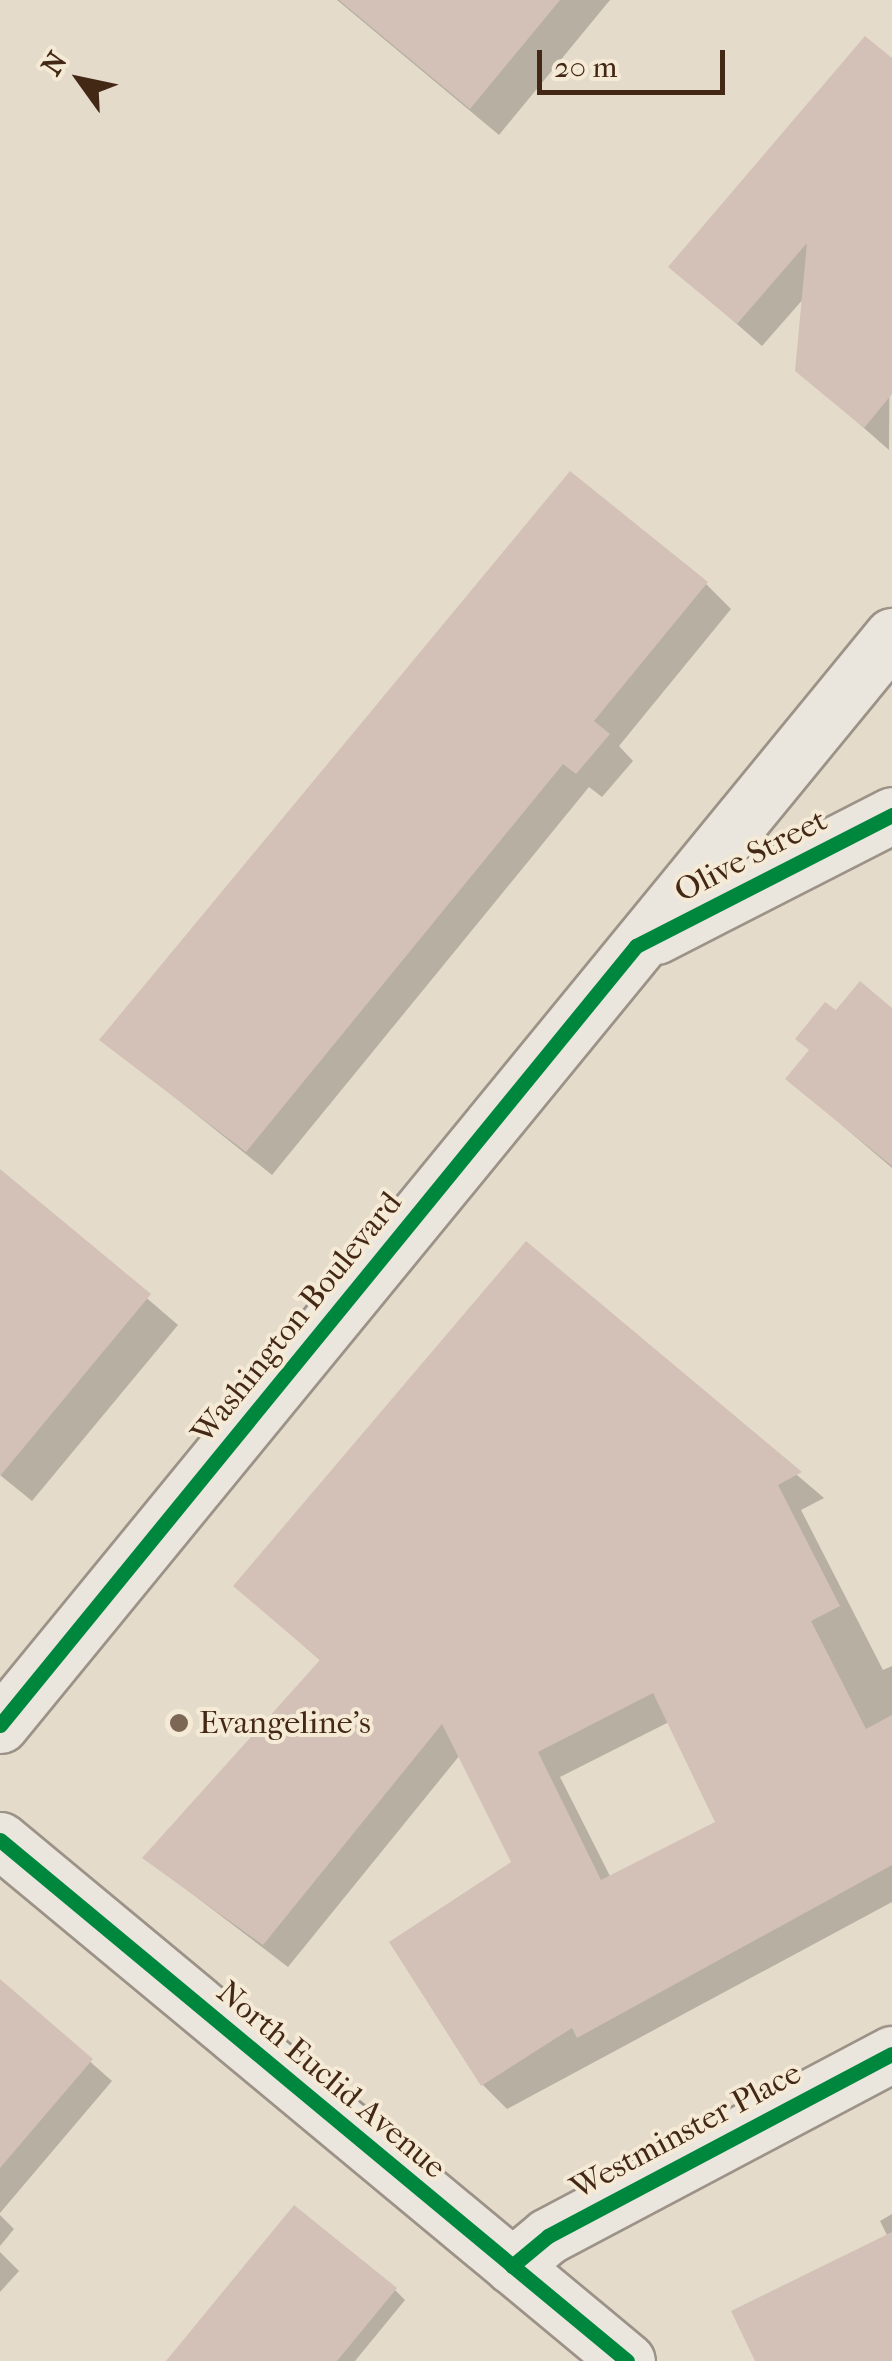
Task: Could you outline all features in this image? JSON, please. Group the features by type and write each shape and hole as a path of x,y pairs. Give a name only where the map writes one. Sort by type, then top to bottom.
{"street":[{"name":"Washington Boulevard","path":"0,1725 892,636"},
{"name":"Olive Street","path":"636,946 892,815"},
{"name":"North Euclid Avenue","path":"0,1840 628,2361"},
{"name":"Westminster Place","path":"512,2266 548,2236 892,2054"}],"building":[{"path":"339,0 560,0 470,109"},
{"path":"865,36 892,58 892,394 864,428 795,371 807,243 737,324 668,267"},
{"path":"570,471 708,582 594,721 610,734 576,774 563,764 246,1152 99,1040"},
{"path":"860,981 892,1008 892,1166 785,1079 809,1050 795,1039 825,1002 836,1010"},
{"path":"0,1169 151,1294 0,1476"},
{"path":"526,1241 802,1472 778,1485 840,1606 811,1621 866,1729 892,1715 892,1865 577,2038 572,2028 481,2086 389,1942 511,1862 442,1724 263,1945 142,1858 320,1660 233,1586","holes":["653,1693 715,1822 601,1880 538,1752"]},
{"path":"0,1979 93,2059 0,2168"},
{"path":"294,2205 397,2288 337,2361 166,2361"},
{"path":"892,2232 892,2361 755,2361 731,2311"}],"cycle path":[{"path":"0,1725 636,946 892,815"},
{"path":"0,1840 627,2361"},
{"path":"512,2266 548,2236 892,2054"}],"place":[{"name":"Evangeline's","path":"179,1723"}]}
